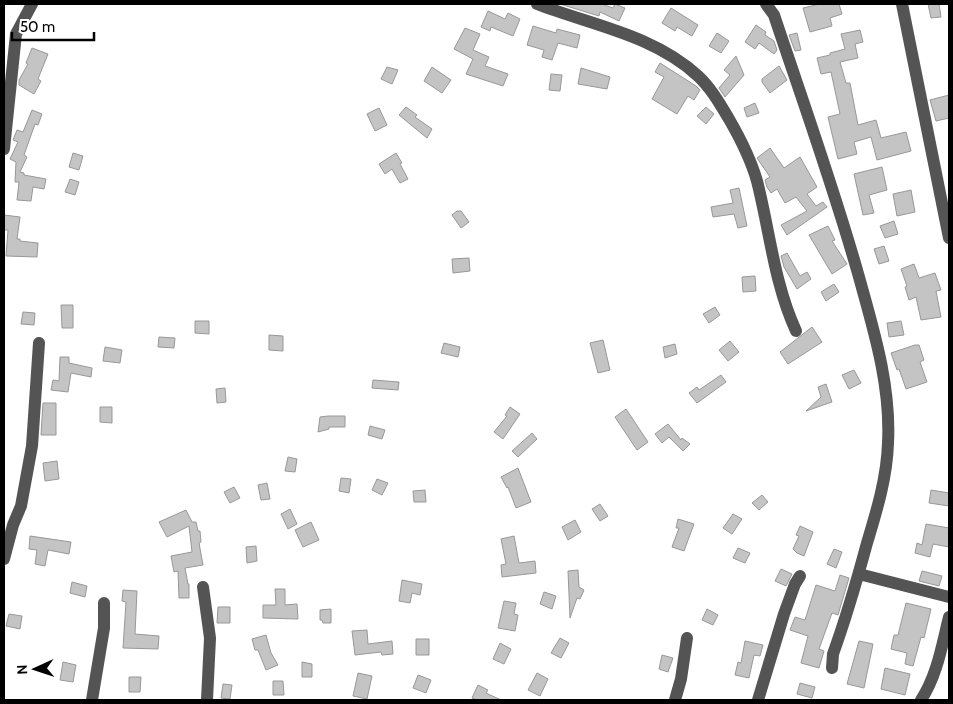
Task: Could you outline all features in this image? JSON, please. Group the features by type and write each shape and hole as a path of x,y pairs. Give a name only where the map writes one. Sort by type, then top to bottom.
{"street":[{"path":"4,149 16,34 32,4"},
{"path":"537,4 654,46 680,61 699,77 718,102 736,131 757,180 780,291 796,331"},
{"path":"766,4 774,15 824,162 879,348 887,401 888,443 882,490 859,574 834,654 832,668"},
{"path":"902,4 949,238"},
{"path":"4,28 16,34"},
{"path":"4,559 8,524 21,506 32,446 39,344"},
{"path":"859,574 949,597"},
{"path":"758,700 784,614 795,584 800,576"},
{"path":"204,587 210,638 207,700"},
{"path":"92,700 104,628 104,603"},
{"path":"921,700 938,662 949,617"},
{"path":"675,700 681,679 687,638"}],"building":[{"path":"560,4 602,4 613,8 615,4 625,8 619,21 600,12 599,16"},
{"path":"820,4 839,4 842,14 830,18 832,26 810,32 803,8"},
{"path":"928,4 939,4 941,17 931,18"},
{"path":"671,8 698,25 692,36 677,27 675,31 662,23"},
{"path":"488,11 505,19 508,13 520,19 513,36 491,27 490,31 481,27"},
{"path":"756,25 774,41 777,50 774,54 759,43 755,49 745,42"},
{"path":"533,26 556,33 557,29 580,35 577,48 558,43 552,60 542,57 544,50 527,45"},
{"path":"465,28 480,34 473,50 489,57 485,66 508,74 503,86 466,74 473,59 454,49"},
{"path":"860,30 863,42 855,44 858,58 840,62 846,83 850,83 858,125 876,120 881,138 906,132 911,151 877,160 871,137 854,142 857,154 838,159 828,117 840,114 831,72 821,74 817,58 845,49 841,34"},
{"path":"717,33 729,41 721,53 709,46"},
{"path":"797,33 801,50 795,51 789,35"},
{"path":"32,48 48,54 38,79 41,81 34,94 19,85 19,80 28,64 26,63"},
{"path":"736,56 744,75 725,97 719,88 730,75 724,70"},
{"path":"660,63 700,90 694,100 688,96 677,114 652,99 664,77 655,72"},
{"path":"779,66 787,80 770,93 762,79"},
{"path":"387,67 398,70 392,84 381,79"},
{"path":"432,67 451,80 442,93 424,81"},
{"path":"581,68 610,77 607,89 578,84"},
{"path":"551,74 562,75 560,91 549,90"},
{"path":"949,95 949,118 936,121 930,100"},
{"path":"755,103 759,113 747,117 744,108"},
{"path":"406,107 417,115 415,117 432,129 427,138 399,115"},
{"path":"706,107 714,114 706,124 697,116"},
{"path":"379,108 387,125 375,131 367,114"},
{"path":"32,110 42,114 38,125 35,124 24,155 27,157 20,172 24,173 24,175 46,179 44,189 33,187 31,201 17,200 19,182 15,182 16,162 10,159 18,142 13,140 17,130 23,132"},
{"path":"770,148 784,168 800,157 817,187 807,194 816,206 823,202 827,207 787,235 781,225 807,211 796,197 785,203 777,189 771,193 767,187 765,180 770,177 757,158"},
{"path":"73,153 83,156 79,170 69,167"},
{"path":"396,153 408,179 400,183 392,169 385,174 379,164"},
{"path":"882,167 887,190 869,195 874,213 863,215 854,174"},
{"path":"70,179 79,182 75,195 65,192"},
{"path":"739,188 747,226 738,228 734,214 713,217 711,207 733,203 730,190"},
{"path":"911,190 915,212 897,216 893,194"},
{"path":"457,211 461,211 469,222 461,228 452,215"},
{"path":"4,215 20,217 17,239 38,243 37,257 6,256 8,230 4,230"},
{"path":"894,221 898,234 885,238 880,226"},
{"path":"828,226 835,240 832,241 847,264 832,274 809,235"},
{"path":"884,246 889,261 879,264 874,249"},
{"path":"787,253 800,276 807,272 811,279 797,289 784,267 781,256"},
{"path":"469,258 470,271 453,273 452,259"},
{"path":"914,264 919,278 935,273 941,290 936,291 941,317 921,320 916,297 909,300 905,287 907,286 901,269"},
{"path":"755,276 756,291 743,292 742,277"},
{"path":"834,284 839,292 826,301 821,292"},
{"path":"61,305 73,305 73,328 62,328"},
{"path":"715,307 720,315 709,323 703,314"},
{"path":"23,312 35,313 34,325 21,324"},
{"path":"195,321 209,321 209,334 195,333"},
{"path":"901,321 904,335 889,337 887,323"},
{"path":"812,327 822,342 788,364 780,352"},
{"path":"269,335 283,336 283,351 269,350"},
{"path":"159,337 175,338 174,348 158,347"},
{"path":"603,340 610,370 598,373 590,343"},
{"path":"730,341 739,352 728,361 719,350"},
{"path":"444,343 460,347 458,357 441,353"},
{"path":"675,344 677,354 665,358 663,347"},
{"path":"919,345 924,360 920,362 927,382 906,389 891,353"},
{"path":"105,347 122,350 120,363 103,361"},
{"path":"60,357 69,357 69,363 92,368 91,377 71,373 68,392 51,390 53,380 59,381"},
{"path":"854,370 861,383 849,389 842,375"},
{"path":"721,375 726,382 697,403 689,393 697,387 699,390"},
{"path":"373,380 399,382 398,390 372,388"},
{"path":"826,384 832,402 806,411 821,397 818,387"},
{"path":"225,388 226,402 217,403 216,389"},
{"path":"43,403 56,403 56,435 41,435"},
{"path":"100,407 112,407 112,423 100,422"},
{"path":"510,407 520,414 503,439 494,432 507,416 505,415"},
{"path":"626,409 648,442 637,450 615,417"},
{"path":"345,416 345,427 329,427 329,429 318,432 320,417"},
{"path":"668,424 681,440 682,438 690,444 683,451 669,437 662,443 655,434"},
{"path":"370,426 385,430 382,439 368,435"},
{"path":"532,433 537,439 518,457 512,451"},
{"path":"288,457 297,459 295,472 285,471"},
{"path":"57,461 59,479 45,481 43,463"},
{"path":"518,468 531,502 516,508 508,487 501,477"},
{"path":"341,478 351,479 349,493 339,491"},
{"path":"377,479 388,483 382,495 372,490"},
{"path":"267,483 270,499 261,500 258,485"},
{"path":"234,487 240,498 230,503 224,492"},
{"path":"425,490 426,502 414,502 413,491"},
{"path":"931,490 949,493 949,506 929,503"},
{"path":"762,495 768,502 759,510 752,503"},
{"path":"600,504 608,516 600,521 592,509"},
{"path":"290,509 297,524 288,529 281,514"},
{"path":"186,510 192,522 196,522 198,531 200,531 201,542 199,543 203,565 185,568 189,584 189,598 179,598 178,571 174,572 171,556 192,552 189,526 167,537 159,522"},
{"path":"733,514 742,519 732,534 723,528"},
{"path":"678,519 694,524 684,551 672,547 679,528 676,528"},
{"path":"575,520 581,532 568,540 562,527"},
{"path":"311,522 319,540 303,547 295,530"},
{"path":"926,524 949,528 949,547 933,544 930,557 915,553 917,543 922,545"},
{"path":"800,526 813,532 804,556 793,549 799,536 796,535"},
{"path":"30,536 71,542 69,554 48,550 45,566 35,564 37,550 29,549"},
{"path":"514,536 519,563 535,561 536,573 502,577 501,565 506,564 501,539"},
{"path":"256,546 257,561 247,563 246,547"},
{"path":"738,548 750,553 745,563 733,558"},
{"path":"834,549 842,552 836,568 827,564"},
{"path":"781,569 792,574 786,586 775,581"},
{"path":"578,570 579,587 584,590 580,599 577,598 570,618 568,571"},
{"path":"922,571 942,576 939,586 919,581"},
{"path":"840,575 849,578 838,615 832,613 819,649 824,651 819,668 801,663 808,636 790,630 795,617 805,620 816,585 835,591"},
{"path":"402,580 422,584 420,595 412,593 410,603 399,601"},
{"path":"72,582 87,586 85,597 70,593"},
{"path":"275,589 285,589 285,605 297,604 298,619 263,618 263,605 276,605"},
{"path":"123,590 137,591 135,634 159,636 158,649 123,648 126,602 122,601"},
{"path":"544,592 556,596 552,609 540,604"},
{"path":"504,601 516,603 514,614 518,615 515,631 498,628"},
{"path":"906,603 931,609 924,638 921,637 913,666 905,664 907,653 891,649 894,635 898,635"},
{"path":"218,607 230,607 230,623 217,623"},
{"path":"331,609 331,623 323,623 320,620 320,610"},
{"path":"707,609 718,615 713,625 702,620"},
{"path":"9,614 22,616 20,629 6,626"},
{"path":"367,630 368,644 392,641 393,654 382,655 381,652 355,655 352,631"},
{"path":"266,635 271,653 278,665 266,670 258,650 255,650 252,639"},
{"path":"560,638 569,643 561,658 551,653"},
{"path":"416,639 429,639 429,655 416,655"},
{"path":"745,641 763,645 760,656 754,655 749,678 735,675 738,662 741,663"},
{"path":"859,641 873,644 864,688 847,684"},
{"path":"500,643 511,649 504,664 493,659"},
{"path":"662,655 673,658 668,672 659,669"},
{"path":"63,662 76,665 73,682 60,680"},
{"path":"302,662 312,664 312,677 302,677"},
{"path":"885,668 910,674 905,695 881,689"},
{"path":"358,673 372,676 367,699 353,696"},
{"path":"537,673 548,679 540,696 528,690"},
{"path":"418,675 431,680 426,693 413,688"},
{"path":"129,677 141,677 140,692 129,692"},
{"path":"273,681 283,681 284,695 273,695"},
{"path":"800,683 815,687 812,698 797,694"},
{"path":"223,684 232,685 230,699 221,698"},
{"path":"478,685 488,690 486,693 501,700 477,700 472,698"}]}
